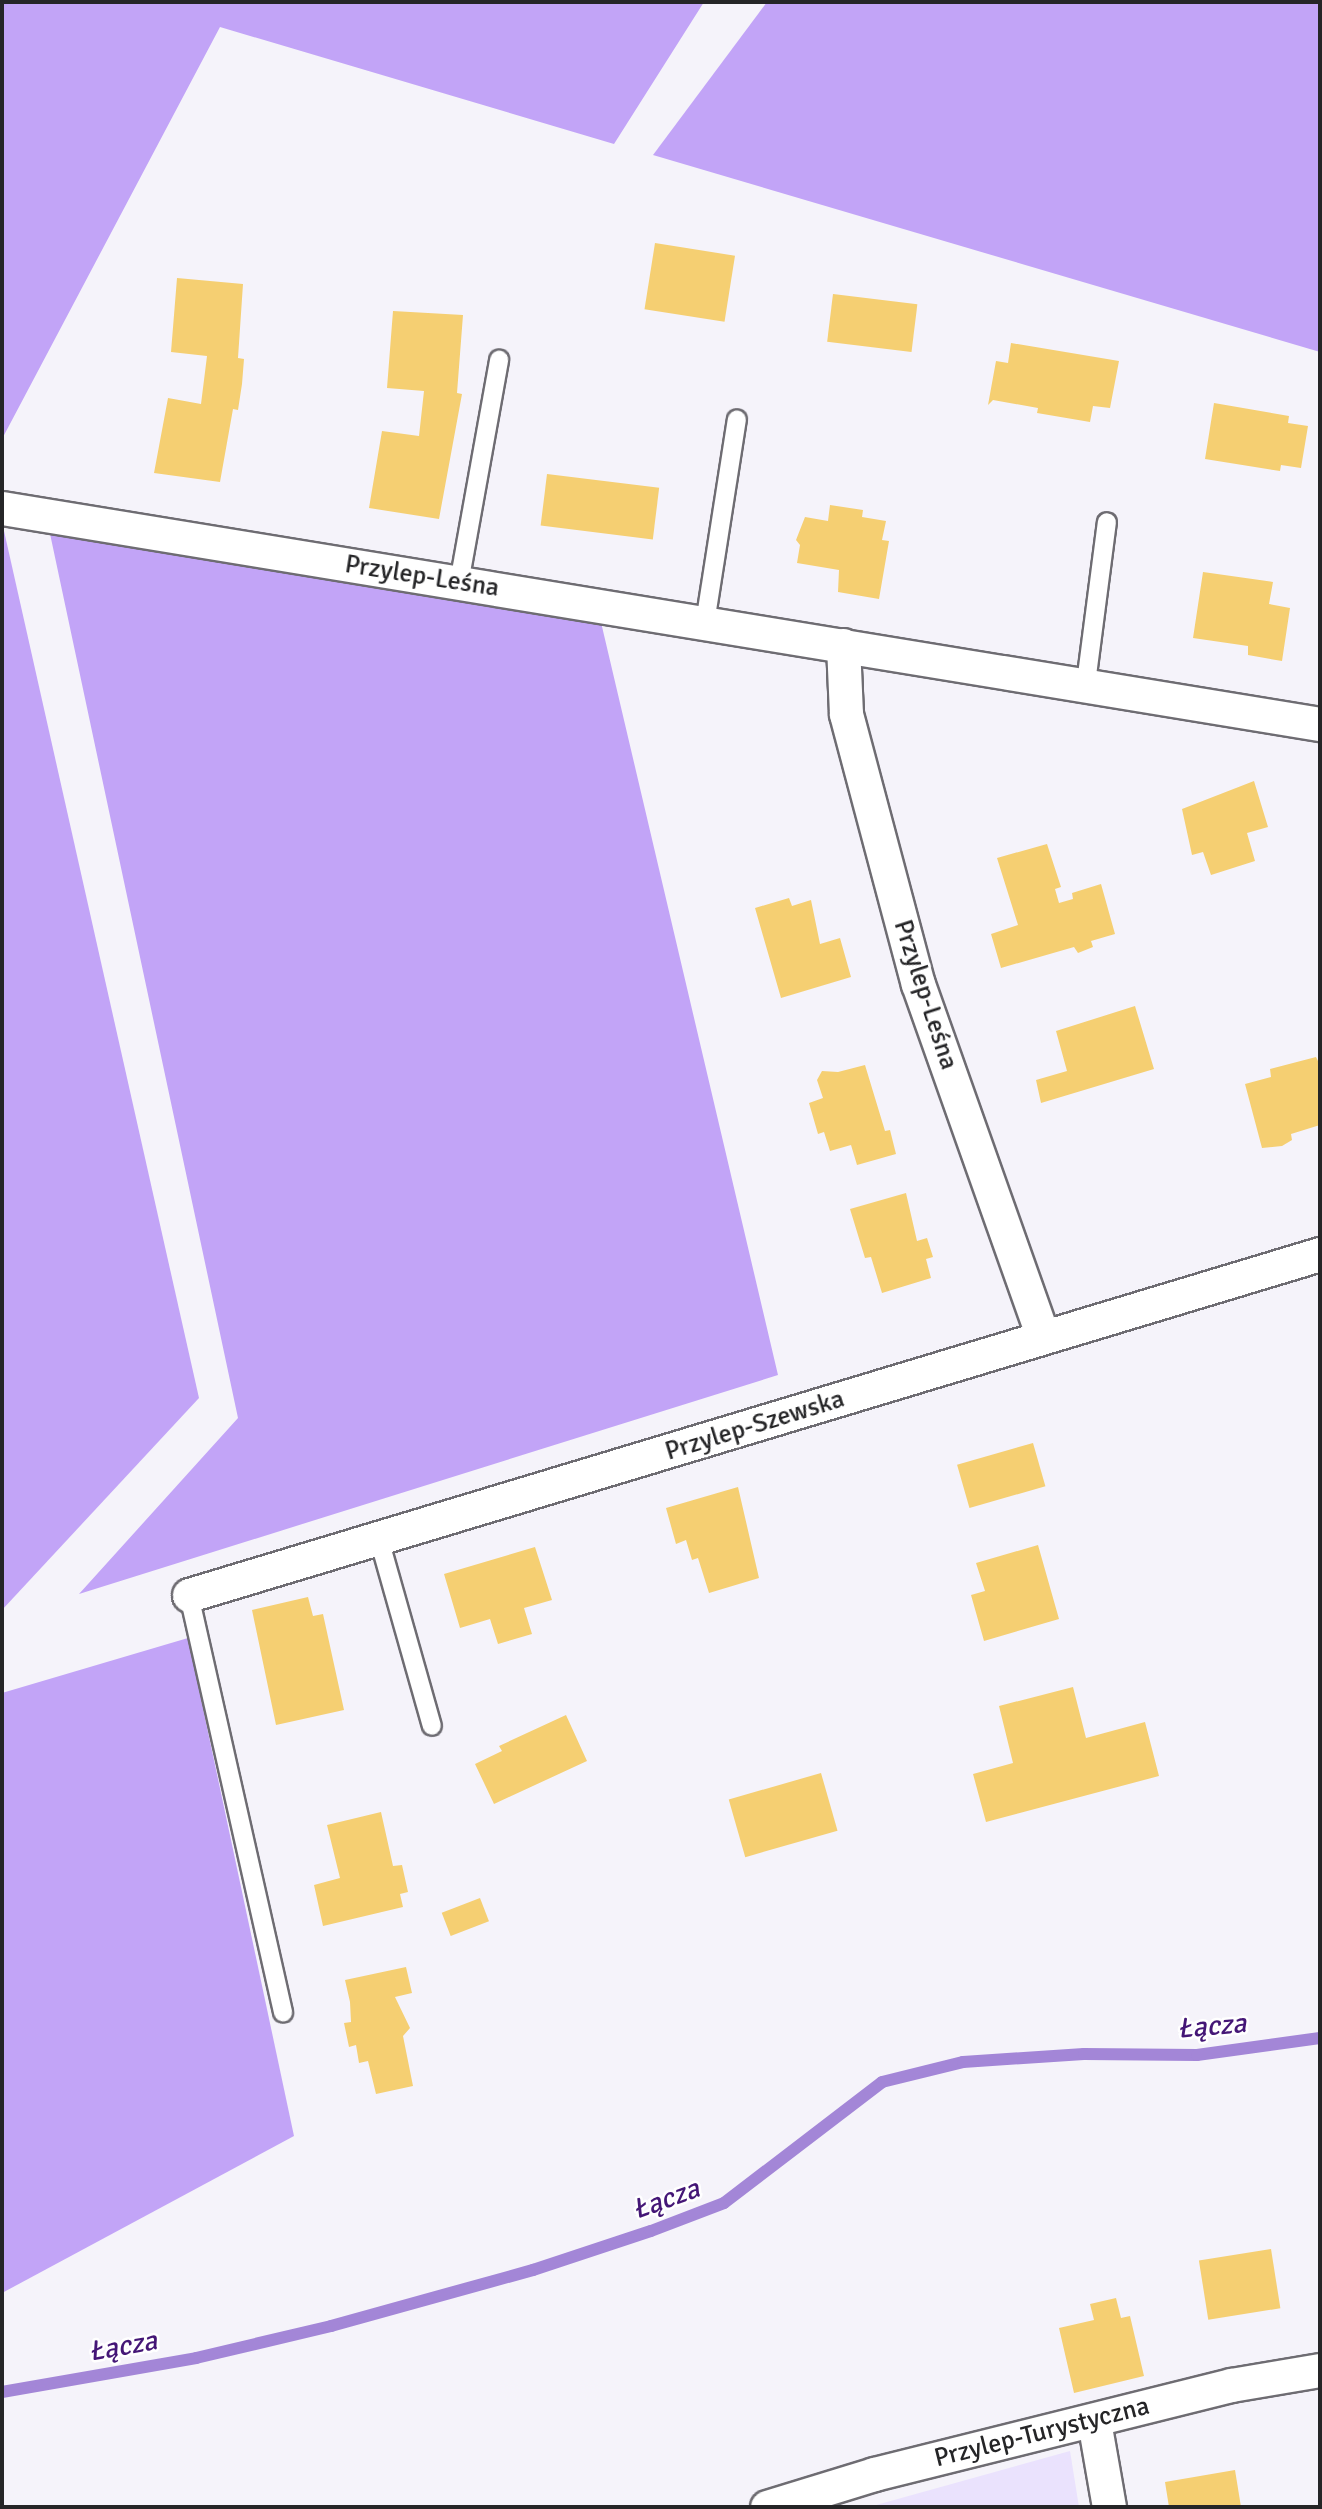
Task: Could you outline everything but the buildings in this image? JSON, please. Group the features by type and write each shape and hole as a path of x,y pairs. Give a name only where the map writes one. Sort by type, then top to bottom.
{"street":[{"name":"Przylep-Leśna","path":"2,508 1320,723"},
{"name":"Przylep-Leśna","path":"843,645 846,714 918,984 1043,1336"},
{"name":"Przylep-Szewska","path":"190,1595 1320,1254"},
{"name":"Przylep-Turystyczna","path":"767,2507 874,2474 1231,2385 1320,2370"},
{"path":"1094,2421 1109,2507"}],"lane":[{"path":"458,583 499,360"},
{"path":"705,622 737,419"},
{"path":"1086,683 1107,522"},
{"path":"379,1539 432,1726"},
{"path":"190,1595 284,2013"}],"shaded area":[{"path":"2,2 704,2 614,144 220,27 2,439"},
{"path":"767,2 1320,2 1320,352 653,155"},
{"path":"2,522 199,1398 2,1610"},
{"path":"49,529 600,618 778,1375 79,1594 238,1418"},
{"path":"188,1638 294,2136 2,2293 2,1693"},
{"path":"1070,2451 1079,2507 869,2507"}],"waterway":[{"name":"Łącza","path":"2,2392 196,2358 331,2326 533,2270 651,2231 724,2203 882,2082 963,2062 1084,2054 1197,2055 1320,2038"}]}
